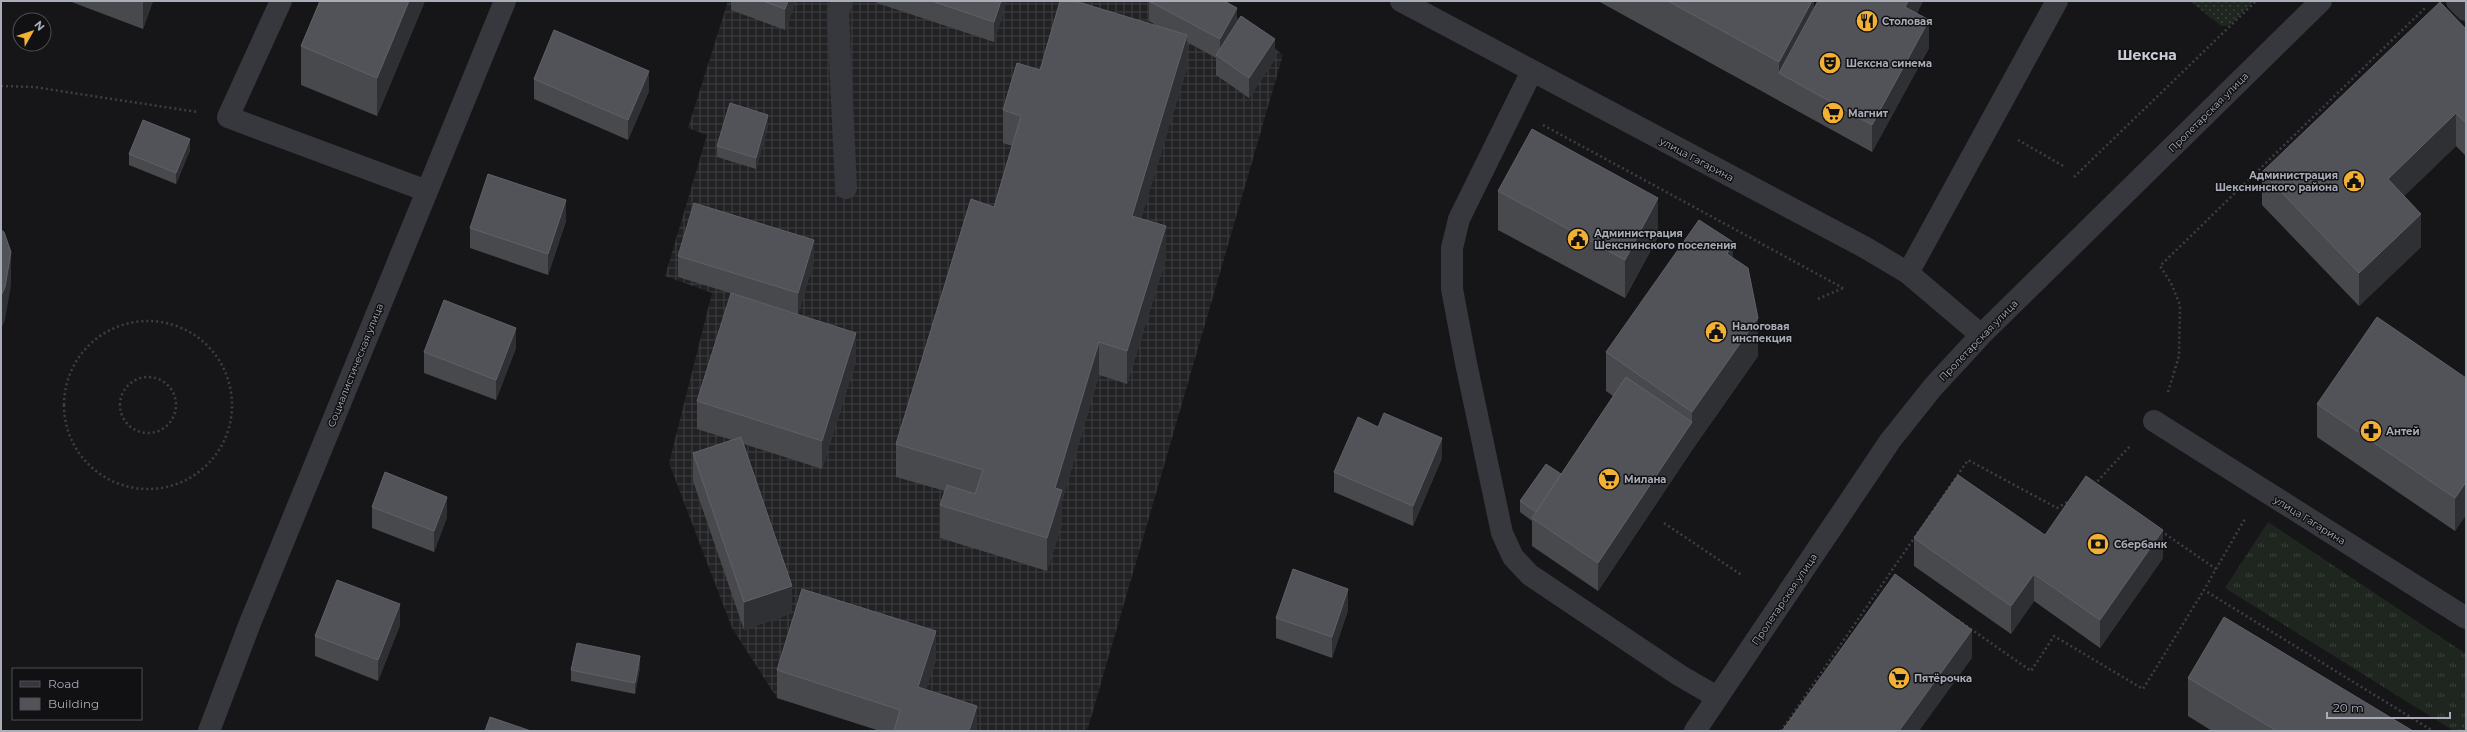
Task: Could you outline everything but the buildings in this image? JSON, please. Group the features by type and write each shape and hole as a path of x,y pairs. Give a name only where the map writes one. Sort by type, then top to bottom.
{"street":[{"path":"281,1 228,117 426,191"},
{"name":"Социалистическая улица","path":"209,731 250,624 505,1"},
{"path":"842,1 838,14 846,188"},
{"name":"улица Гагарина","path":"1401,1 1866,248 1908,273 1981,335"},
{"path":"1908,273 1991,124 2057,1"},
{"name":"Пролетарская улица","path":"1695,731 1890,440 1933,387 1981,335 2321,1"},
{"path":"2457,1 2466,10"},
{"path":"1532,71 1459,220 1452,248 1452,289 1502,533 1513,557 1530,575 1679,675 1717,697"},
{"name":"улица Гагарина","path":"2154,421 2466,618"}],"path":[{"path":"2074,177 2256,1"},
{"path":"2088,488 2094,484 2154,421 2170,388 2179,356 2180,305 2171,284 2160,266 2426,6"},
{"path":"1,86 34,87 228,117"},
{"path":"1514,109 1843,288 1818,299"},
{"path":"1991,124 2065,167"},
{"path":"139,322 161,323 182,328 201,340 216,356 226,375 231,397 231,419 225,440 213,458 197,474 178,484 157,489 135,489 114,482 95,471 80,455 70,436 64,414 65,392 71,371 83,352 98,337 118,327 139,322"},
{"path":"153,377 165,382 173,391 177,403 175,416 167,426 156,432 144,433 132,428 123,419 120,407 122,394 129,384 140,378 153,377"},
{"path":"1781,731 1968,460 2058,508 2076,496"},
{"path":"2094,484 2101,489"},
{"path":"1954,617 2031,671 2054,636 2143,688 2204,590 2262,489"},
{"path":"1664,524 1743,576"},
{"path":"2158,529 2216,569"},
{"path":"1891,573 1897,577"},
{"path":"2204,590 2432,731"},
{"path":"2460,731 2466,722"}],"shaded area":[{"path":"728,1 1218,1 1283,55 1088,728 1083,731 880,731 777,698 732,628 669,463 712,293 665,276 707,135 688,128"}],"green space":[{"path":"2190,1 2254,1 2230,25 2221,26"},
{"path":"2268,522 2466,654 2466,731 2454,731 2225,588"}],"place":[{"name":"Столовая","path":"1867,21"},
{"name":"Шексна синема","path":"1830,63"},
{"name":"Магнит","path":"1833,113"},
{"name":"Администрация Шекснинского района","path":"2354,181"},
{"name":"Администрация Шекснинского поселения","path":"1578,239"},
{"name":"Налоговая инспекция","path":"1716,332"},
{"name":"Антей","path":"2371,431"},
{"name":"Милана","path":"1609,479"},
{"name":"Сбербанк","path":"2098,544"},
{"name":"Пятёрочка","path":"1899,678"}],"district":[{"name":"Шексна","path":"2147,55"}]}
